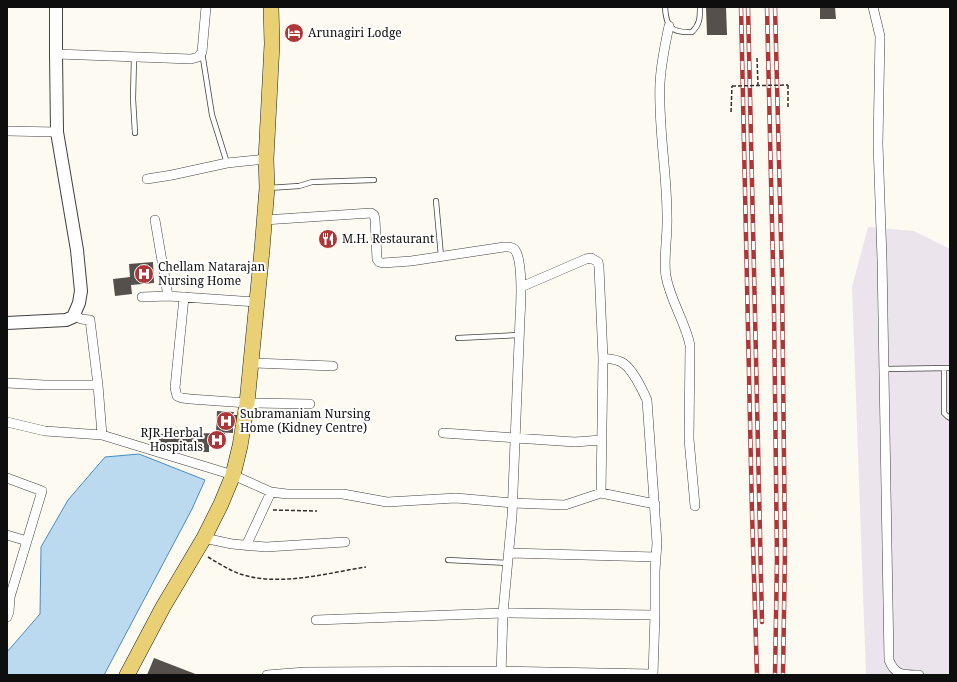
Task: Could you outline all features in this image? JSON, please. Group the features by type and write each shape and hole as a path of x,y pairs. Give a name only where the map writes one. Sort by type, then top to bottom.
{"main road":[{"path":"127,675 195,550 204,538 233,475 240,446 247,403 267,188 266,159 272,44 271,7"}],"street":[{"path":"7,323 66,320 73,317 79,303 81,291 77,250 57,132 56,7"},
{"path":"56,54 192,59 198,57 202,52 206,7"},
{"path":"873,7 880,36 878,144 882,259 889,660 892,668 899,673 919,675"},
{"path":"669,26 662,61 660,82 660,103 668,216 666,272 669,289 687,333 690,345 689,439 695,506"},
{"path":"7,131 57,132"},
{"path":"147,179 227,163 266,159"},
{"path":"264,220 371,213 374,215 375,219 379,262 411,261 511,247 515,250 521,287 520,335 512,503 503,613 501,673"},
{"path":"155,220 168,296"},
{"path":"521,287 586,259 591,258 595,260 599,267 603,358 601,493"},
{"path":"142,297 168,296 257,302"},
{"path":"184,298 176,393 177,396 190,399 247,403 310,404"},
{"path":"74,315 80,320 90,320 98,385 102,435"},
{"path":"267,675 305,672 653,675 657,543 647,400 644,392 623,362 615,359 603,358"},
{"path":"251,362 333,366"},
{"path":"7,382 45,385 98,385"},
{"path":"7,422 45,431 102,435 233,475 271,492 287,494 343,494 387,502 456,498 564,506 601,493 655,504"},
{"path":"443,433 575,442 601,440"},
{"path":"7,478 42,491 9,596 9,612 7,617"},
{"path":"246,546 271,492"},
{"path":"7,535 27,541"},
{"path":"204,538 246,546 266,547 345,542"},
{"path":"509,553 656,557"},
{"path":"316,620 503,613 655,614"}],"lane":[{"path":"665,7 669,26 674,31 681,32 692,32 698,25 700,18 700,7"},
{"path":"202,52 212,115 227,163"},
{"path":"134,57 133,99 135,133"},
{"path":"267,188 299,186 312,182 374,180"},
{"path":"436,201 441,256"},
{"path":"458,338 520,335"},
{"path":"944,368 944,413 950,418"},
{"path":"884,369 950,368"},
{"path":"448,560 508,563"}],"path":[{"path":"758,58 758,85"},
{"path":"731,112 732,86 788,85 788,108"},
{"path":"263,508 317,511"},
{"path":"195,550 230,570 241,574 270,579 289,579 314,576 366,567"}],"shaded area":[{"path":"868,227 914,231 950,249 950,675 866,675 852,287"}],"water":[{"path":"139,454 205,480 192,509 104,675 7,675 7,652 40,614 41,547 68,500 105,457"}],"building":[{"path":"706,7 726,7 727,35 707,35"},
{"path":"820,7 835,7 836,19 820,19"},
{"path":"153,262 154,283 131,285 132,294 115,296 113,279 130,277 129,264"},
{"path":"217,411 234,412 233,415 239,415 239,424 233,424 233,433 216,432"},
{"path":"225,433 226,445 209,445 209,452 173,452 173,445 159,445 159,434"},
{"path":"154,658 198,675 147,675"}],"railway":[{"path":"741,7 757,675"},
{"path":"748,7 762,622"},
{"path":"767,7 774,309 777,559 775,675"},
{"path":"775,7 782,277 785,549 783,675"}],"place":[{"name":"Arunagiri Lodge","path":"294,33"},
{"name":"M.H. Restaurant","path":"328,239"},
{"name":"Chellam Natarajan Nursing Home","path":"144,274"},
{"name":"Subramaniam Nursing Home (Kidney Centre)","path":"226,421"},
{"name":"RJR Herbal Hospitals","path":"217,440"}]}
